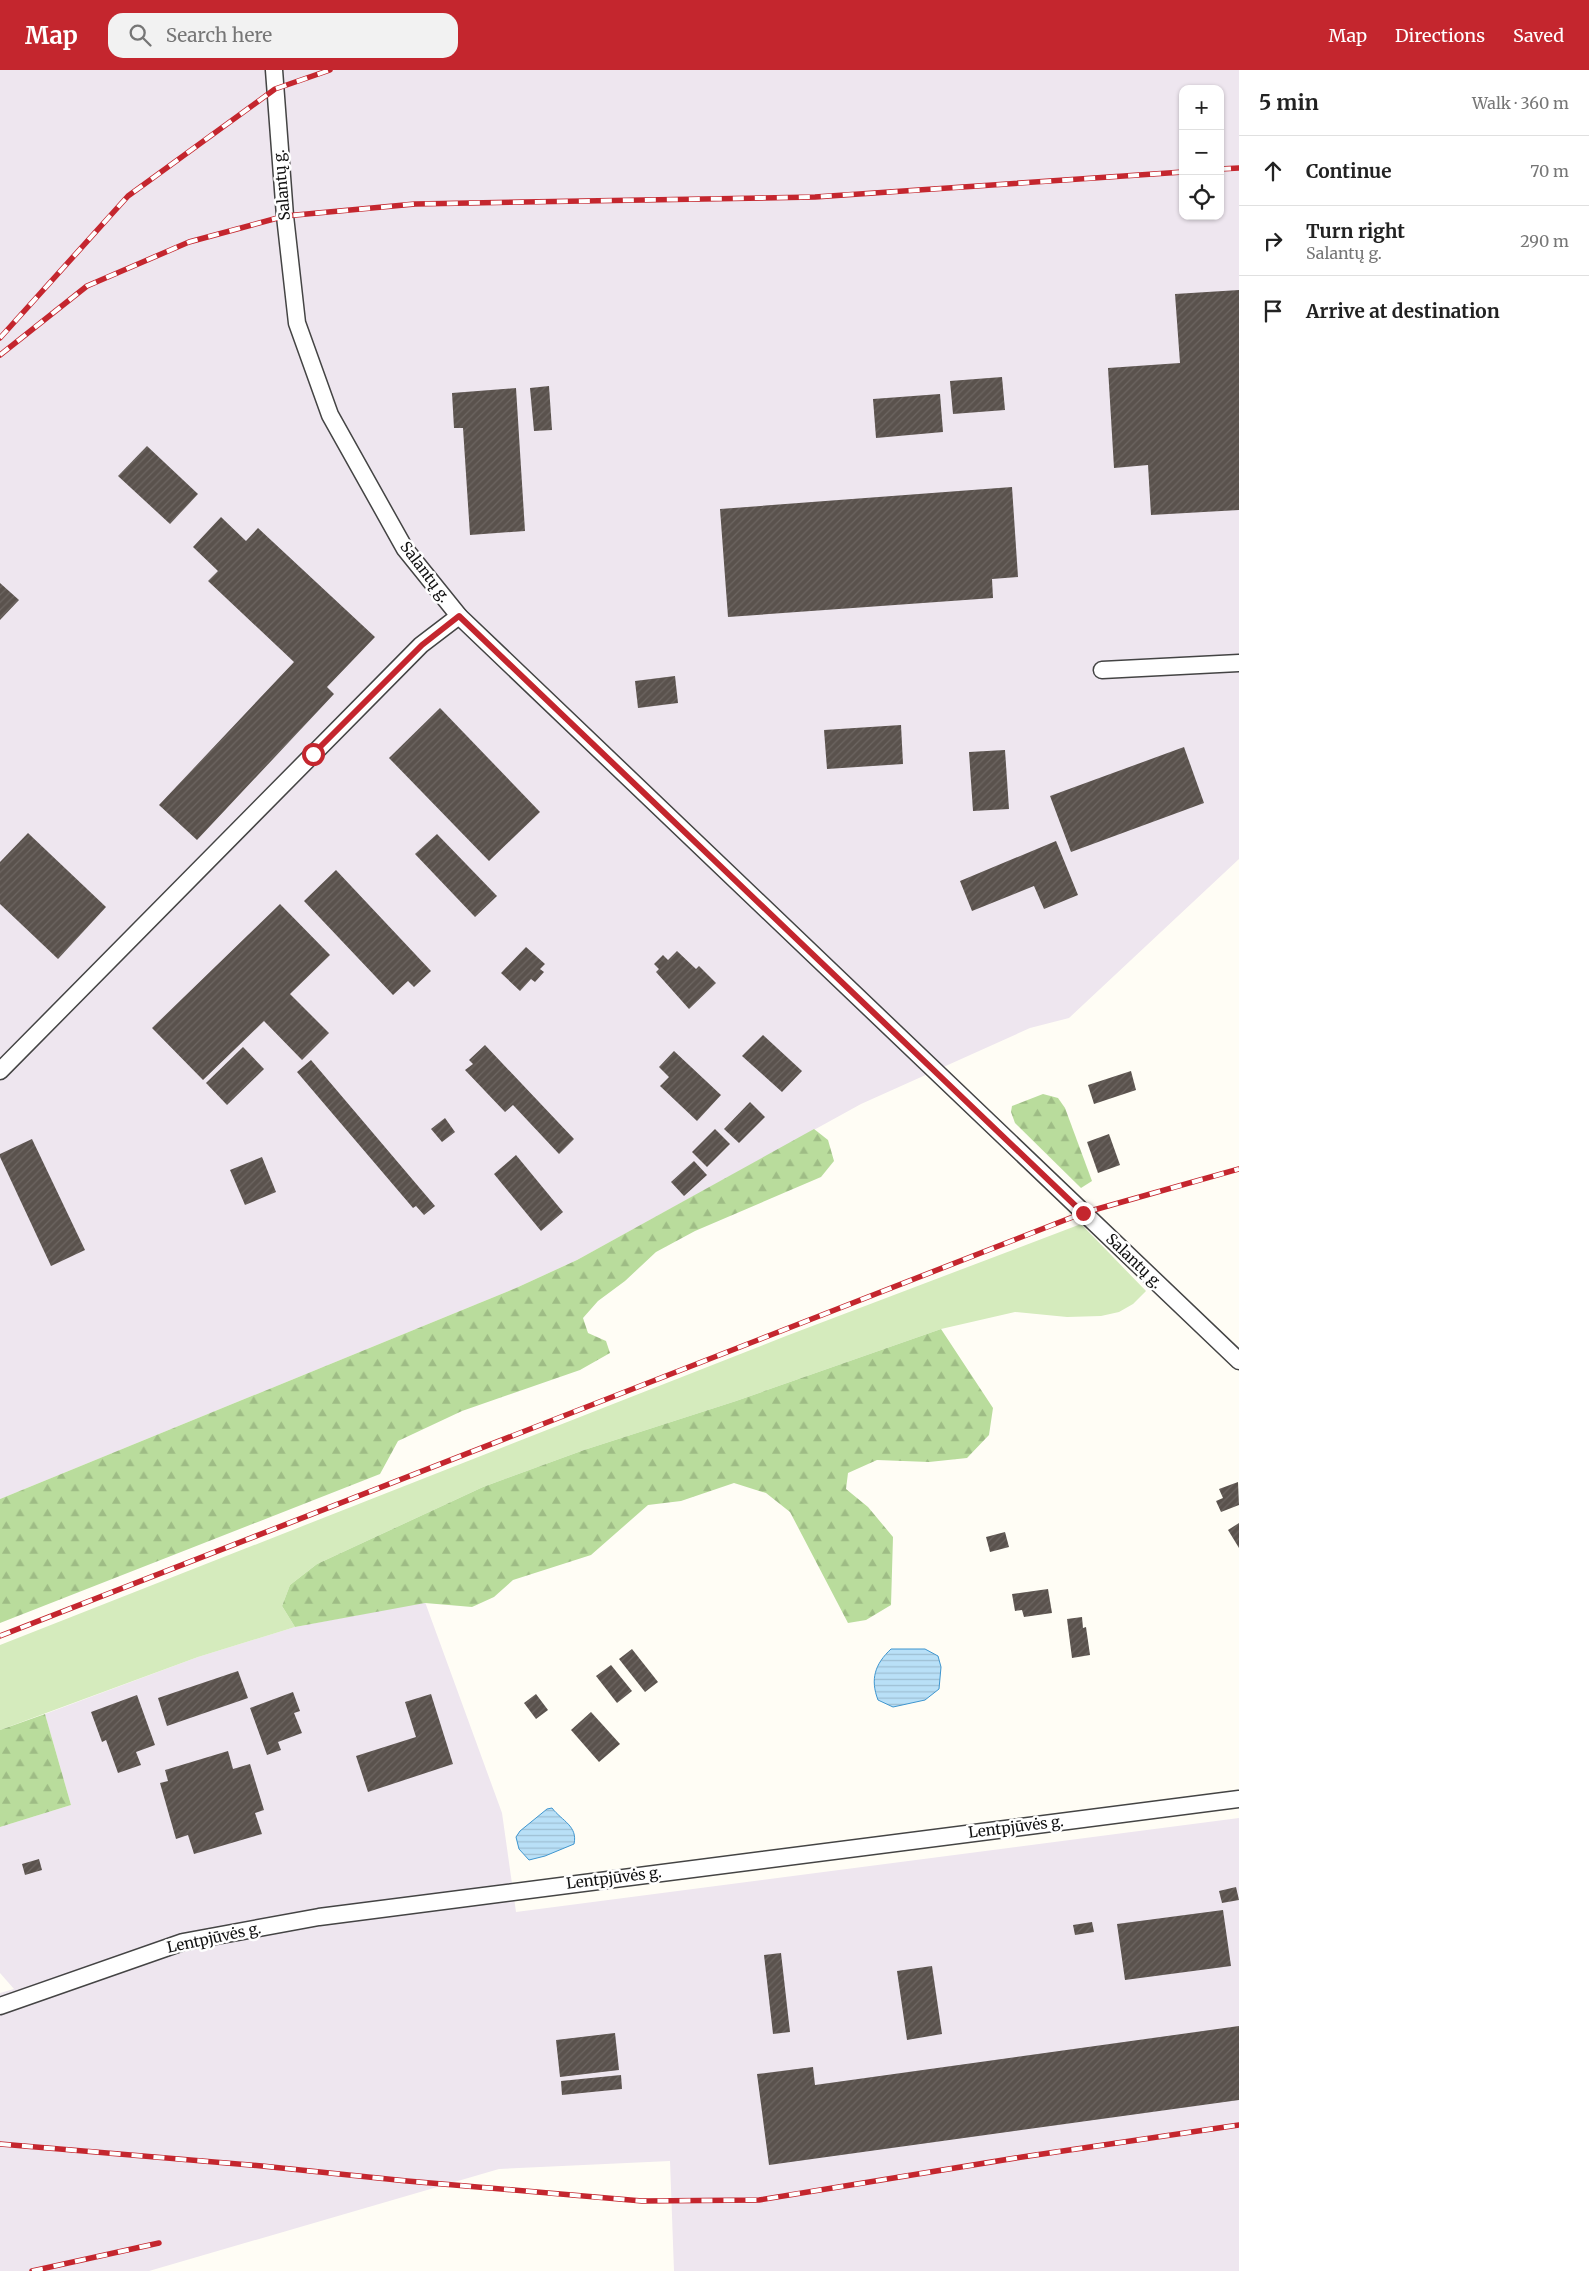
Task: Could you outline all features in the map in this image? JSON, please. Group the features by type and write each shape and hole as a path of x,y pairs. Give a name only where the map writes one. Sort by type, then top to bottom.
{"street":[{"name":"Salantų g.","path":"274,70 284,216 297,323 330,415 405,549 459,616 1239,1361"},
{"path":"0,1071 422,645 459,616"},
{"path":"1102,670 1239,663"},
{"name":"Lentpjūvės g.","path":"0,2006 182,1942 320,1917 1239,1799"}],"shaded area":[{"path":"0,70 1239,70 1239,859 1069,1018 1030,1028 861,1104 577,1260 516,1288 0,1499"},
{"path":"425,1602 502,1813 516,1912 1239,1818 1239,2271 674,2271 670,2161 499,2169 149,2271 0,2271 0,1993 14,1989 0,1973 0,1827 71,1805 45,1714 198,1657 295,1627"}],"green space":[{"path":"1043,1094 1058,1098 1065,1108 1092,1181 1081,1188 1015,1123 1011,1112 1012,1106"},
{"path":"814,1129 828,1140 834,1161 821,1177 695,1231 656,1252 625,1281 598,1301 583,1318 588,1333 606,1341 610,1353 580,1370 462,1411 398,1441 380,1474 0,1623 0,1499 516,1288 577,1260"},
{"path":"1081,1224 1146,1291 1133,1304 1119,1312 1101,1316 1067,1317 1015,1312 941,1329 736,1401 584,1450 483,1487 317,1564 290,1585 282,1606 295,1627 198,1657 0,1730 0,1645 786,1336"},
{"path":"941,1329 993,1408 989,1435 967,1458 929,1462 877,1460 848,1473 846,1489 868,1507 893,1537 891,1605 866,1620 848,1623 790,1512 766,1493 734,1483 681,1501 648,1505 591,1555 513,1580 494,1597 472,1607 425,1603 295,1627 282,1606 290,1585 317,1564 483,1487 584,1450 736,1401"},
{"path":"45,1714 71,1805 0,1827 0,1730"}],"water":[{"path":"891,1649 925,1649 938,1656 941,1667 939,1689 925,1700 893,1707 878,1700 874,1679 881,1660"},
{"path":"552,1808 571,1828 575,1838 574,1844 545,1856 529,1860 519,1849 516,1837 520,1831 547,1809"}],"building":[{"path":"1239,290 1239,510 1151,515 1148,465 1114,468 1108,368 1180,363 1175,294"},
{"path":"1002,377 1005,410 953,414 950,381"},
{"path":"549,386 552,430 534,431 530,388"},
{"path":"516,388 525,531 470,535 463,428 454,428 452,393"},
{"path":"940,394 943,432 876,438 873,399"},
{"path":"147,446 198,494 170,524 118,476"},
{"path":"1012,487 1018,577 992,579 993,598 728,617 720,509"},
{"path":"221,517 246,541 258,528 375,637 327,687 334,694 197,840 159,805 294,662 208,581 218,571 193,547"},
{"path":"0,583 19,600 0,620"},
{"path":"675,676 678,703 638,708 635,681"},
{"path":"440,708 540,812 489,861 389,758"},
{"path":"901,725 903,764 827,769 824,730"},
{"path":"1184,747 1204,803 1071,852 1050,796"},
{"path":"1005,750 1009,809 973,811 969,752"},
{"path":"28,833 106,907 58,959 0,904 0,862"},
{"path":"437,834 497,896 475,917 415,854"},
{"path":"1056,841 1078,895 1044,909 1034,886 972,911 960,881"},
{"path":"336,870 431,971 414,987 408,981 393,995 304,901"},
{"path":"280,904 330,955 290,994 329,1033 302,1060 264,1021 203,1080 152,1028"},
{"path":"526,947 545,964 540,969 544,972 535,982 531,979 520,991 501,973"},
{"path":"677,951 696,969 699,966 716,983 689,1009 656,972 659,969 654,964 663,955 668,960"},
{"path":"763,1035 802,1071 782,1092 742,1056"},
{"path":"485,1045 574,1139 559,1154 513,1105 505,1112 465,1070 473,1064 469,1060"},
{"path":"243,1047 264,1069 227,1105 206,1083"},
{"path":"674,1051 721,1095 697,1121 660,1086 669,1077 659,1067"},
{"path":"311,1060 435,1206 424,1215 416,1206 413,1208 297,1072"},
{"path":"1131,1071 1136,1090 1094,1104 1088,1085"},
{"path":"750,1102 765,1117 739,1143 724,1129"},
{"path":"445,1118 455,1132 442,1142 431,1129"},
{"path":"715,1129 730,1144 707,1167 692,1152"},
{"path":"1109,1134 1120,1165 1098,1173 1087,1142"},
{"path":"32,1139 85,1250 51,1266 0,1157 0,1154"},
{"path":"516,1155 563,1212 541,1231 494,1174"},
{"path":"262,1157 276,1192 245,1205 230,1170"},
{"path":"694,1161 707,1175 684,1196 671,1182"},
{"path":"1238,1482 1239,1505 1221,1512 1216,1501 1223,1498 1219,1489"},
{"path":"1239,1523 1239,1548 1228,1530"},
{"path":"1005,1532 1009,1547 990,1552 986,1537"},
{"path":"1048,1589 1052,1613 1024,1617 1022,1610 1015,1611 1012,1594"},
{"path":"1082,1617 1083,1628 1086,1627 1090,1655 1072,1658 1067,1619"},
{"path":"632,1649 658,1682 645,1692 619,1659"},
{"path":"611,1665 632,1691 617,1703 596,1676"},
{"path":"238,1671 248,1698 167,1726 158,1698"},
{"path":"293,1692 300,1711 294,1713 302,1733 278,1742 281,1750 267,1755 250,1708"},
{"path":"431,1694 453,1764 368,1792 356,1756 416,1737 405,1702"},
{"path":"536,1694 548,1710 536,1719 524,1703"},
{"path":"137,1695 155,1745 136,1752 141,1765 118,1773 106,1740 102,1742 91,1712"},
{"path":"591,1712 620,1744 599,1762 571,1730"},
{"path":"228,1751 233,1769 250,1764 264,1810 255,1813 262,1834 194,1854 188,1835 176,1839 160,1783 168,1781 165,1770"},
{"path":"39,1859 42,1870 25,1875 22,1864"},
{"path":"1236,1887 1239,1900 1222,1903 1219,1891"},
{"path":"1223,1910 1231,1966 1125,1980 1117,1924"},
{"path":"1092,1922 1094,1932 1075,1935 1073,1925"},
{"path":"781,1953 790,2032 773,2034 764,1955"},
{"path":"932,1966 942,2034 907,2040 897,1971"},
{"path":"1239,2026 1239,2100 769,2165 757,2074 813,2067 815,2085"},
{"path":"615,2033 619,2070 560,2077 556,2040"},
{"path":"621,2075 622,2089 562,2095 561,2081"}],"railway":[{"path":"0,338 128,196 275,89 330,70"},
{"path":"1224,169 1239,168"},
{"path":"0,355 87,286 189,242 285,216 415,204 815,197 1179,172"},
{"path":"0,1636 1083,1213 1239,1169"},
{"path":"0,2144 642,2201 759,2200 1022,2157 1239,2125"},
{"path":"32,2271 159,2243"}],"route":[{"path":"313,754 422,645 459,616 1083,1213"}]}
